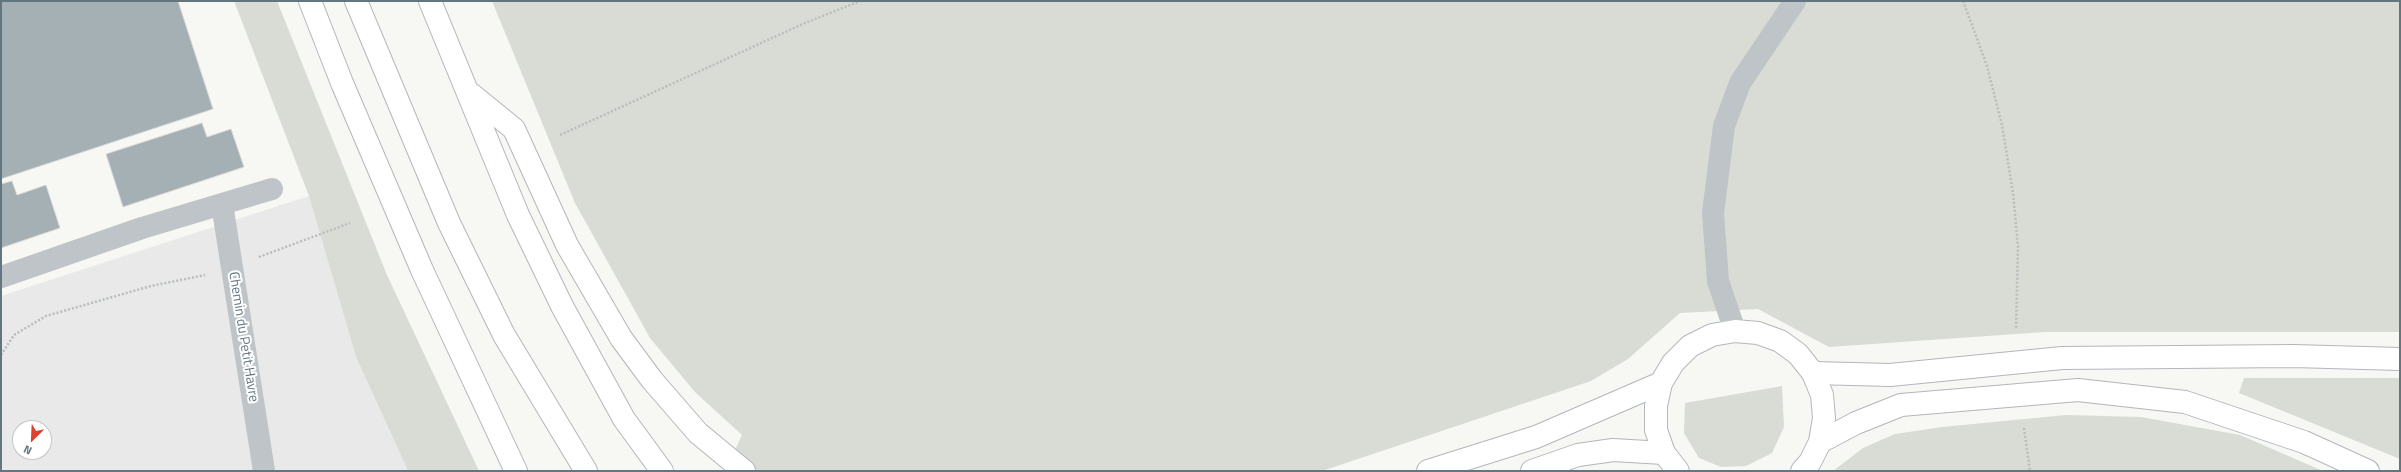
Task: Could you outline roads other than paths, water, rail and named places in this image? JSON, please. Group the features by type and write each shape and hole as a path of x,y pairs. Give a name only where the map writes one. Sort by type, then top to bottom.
{"main road":[{"path":"310,1 342,83 422,270 516,471"},
{"path":"356,1 449,223 504,335 586,471"},
{"path":"430,1 518,215 562,306 624,419 662,471"},
{"path":"468,92 514,129 567,245 621,338 648,374 698,433 744,471"},
{"path":"1678,471 1664,453 1656,430 1656,406 1661,383 1673,363 1690,346 1712,335 1735,331 1758,333 1780,341 1798,354 1813,373 1822,395 1824,418 1820,442 1810,462 1802,471"},
{"path":"1813,373 1890,375 2062,358 2293,356 2400,359"},
{"path":"1428,471 1536,437 1661,383"},
{"path":"1820,442 1856,423 1901,405 2078,390 2185,402 2304,442 2368,471"},
{"path":"1532,471 1578,455 1613,450 1664,453"}],"street":[{"path":"1735,331 1718,281 1712,213 1724,126 1740,83 1795,1"},
{"path":"1,277 142,228 272,189"},
{"name":"Chemin du Petit Havre","path":"222,204 264,471"}]}
